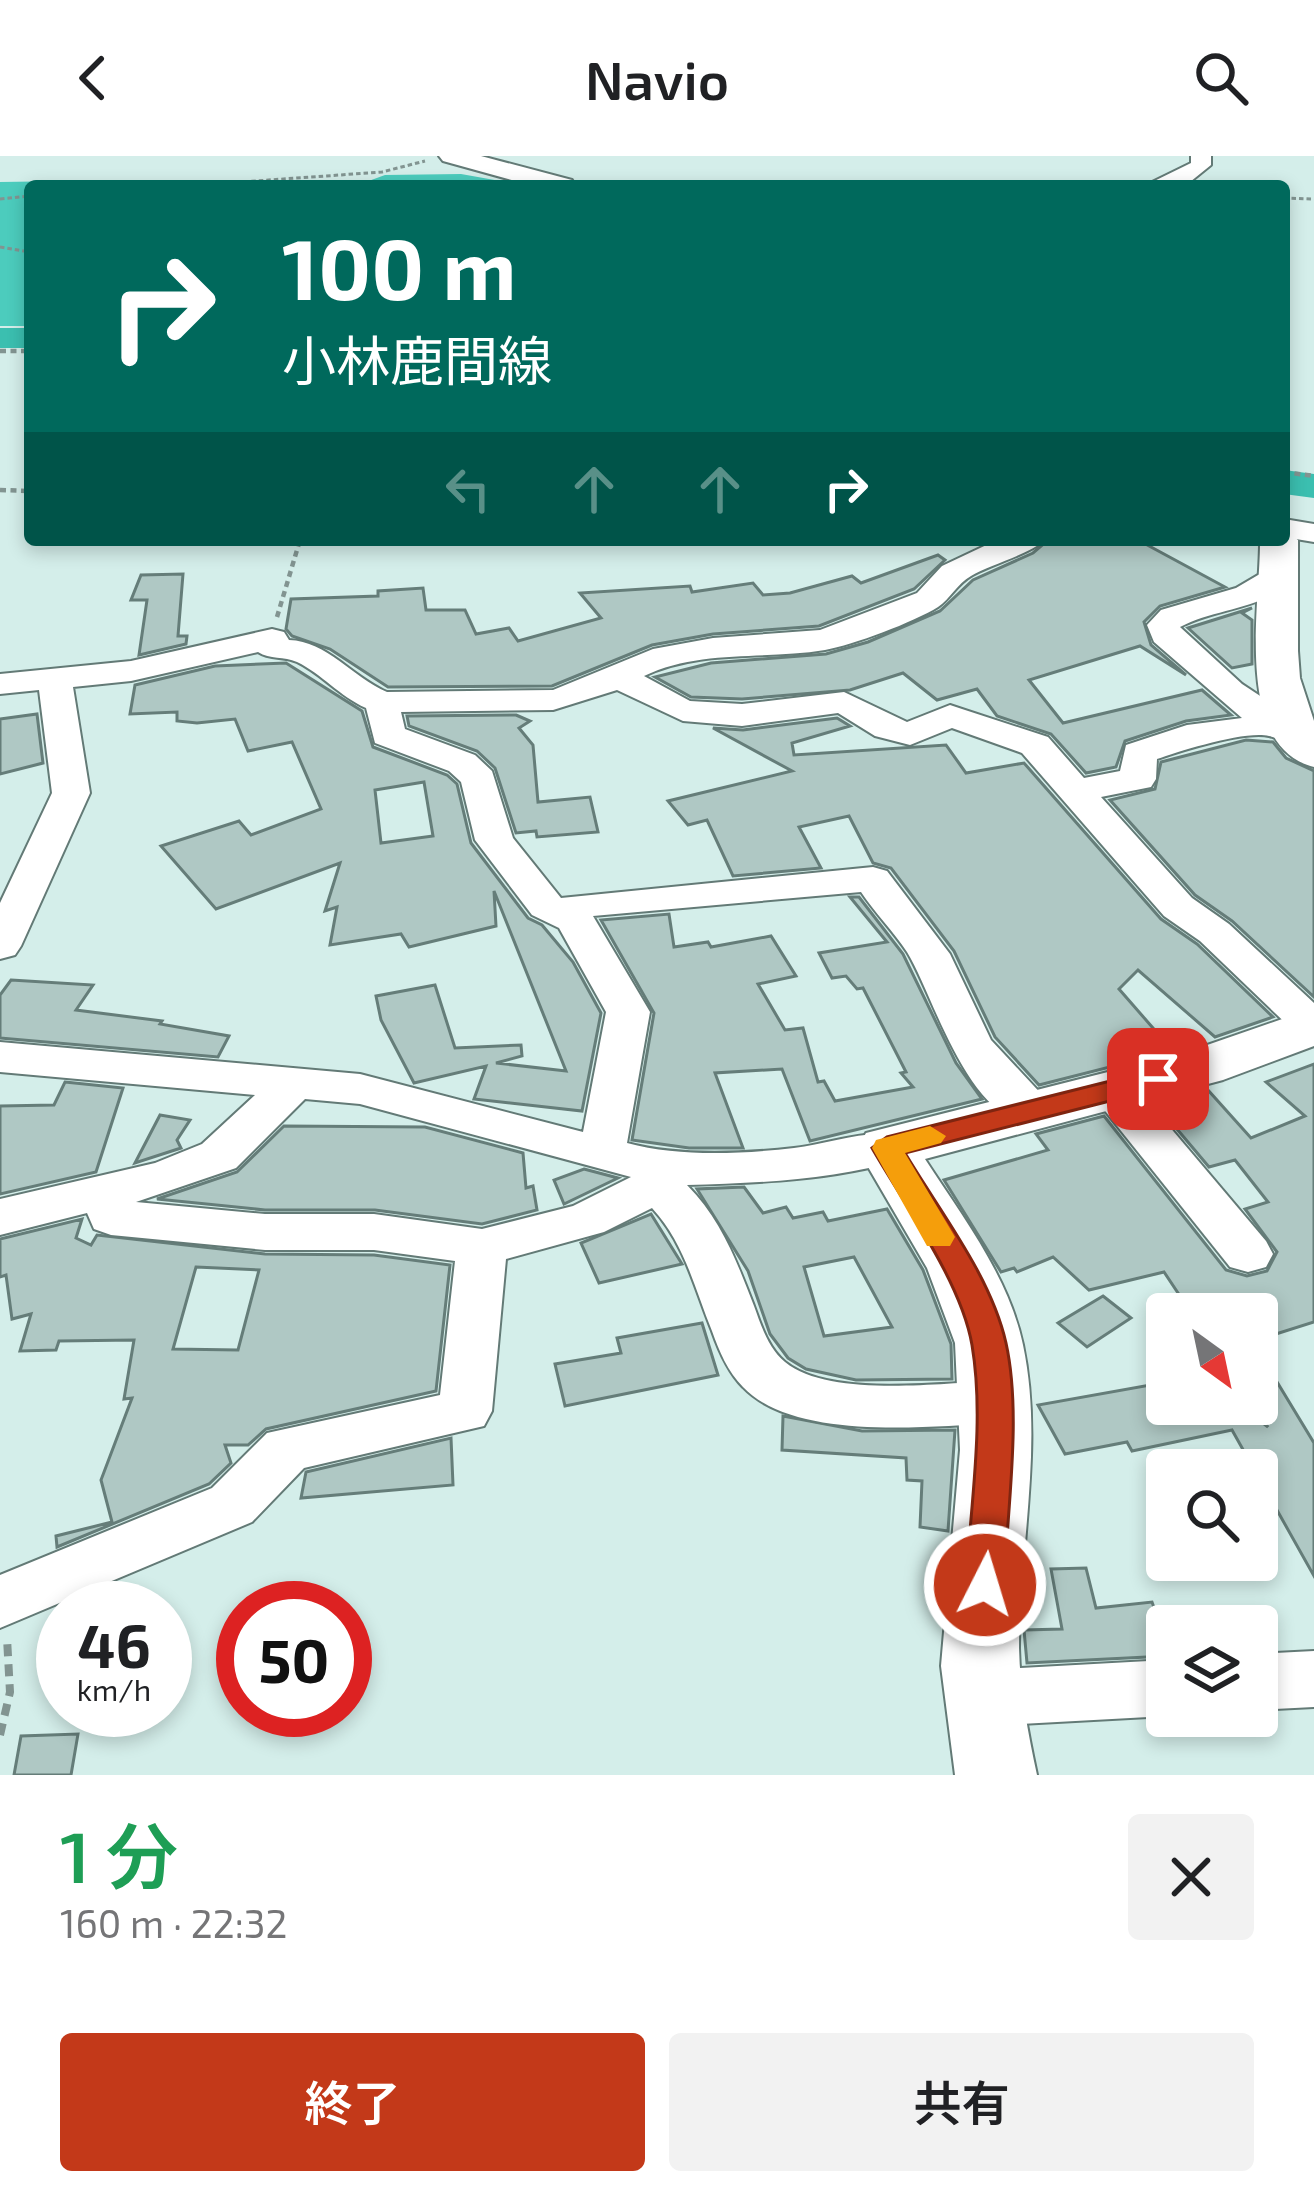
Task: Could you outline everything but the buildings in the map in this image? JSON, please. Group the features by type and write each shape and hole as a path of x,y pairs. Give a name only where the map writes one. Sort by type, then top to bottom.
{"main road":[{"path":"452,156 541,180"},
{"path":"1280,558 1273,644 1276,678 1295,739"},
{"path":"996,1775 982,1698 981,1629 994,1402 988,1342 968,1288 887,1148 1203,1067 1314,1026"}],"street":[{"path":"1176,180 1201,165 1201,156"},
{"path":"0,684 131,671 272,639 273,649 302,650 356,691 382,702 553,700 619,676 652,658 713,649 785,647 866,628 928,600 953,572 1009,546"},
{"path":"1280,558 1247,595 1172,617 1163,625 1166,635 1213,678 1295,739"},
{"path":"619,676 683,711 742,716 844,702 888,728 910,734 950,716 1035,745 1178,908 1208,924 1274,993 1314,1026"},
{"path":"0,946 70,793 55,680"},
{"path":"382,702 388,735 462,764 479,779 494,841 546,906 575,920 628,1012 618,1084 601,1153"},
{"path":"1075,791 1138,778 1139,753 1187,736 1295,739"},
{"path":"562,914 575,906 873,879 884,901 907,922 931,958 953,1012 995,1081 1030,1110"},
{"path":"0,1057 388,1095 601,1153 660,1176 793,1165 887,1148"},
{"path":"0,1217 166,1177 219,1156 290,1086"},
{"path":"1114,1091 1248,1254"},
{"path":"113,1190 110,1216 265,1232 374,1232 482,1246 587,1220 660,1176"},
{"path":"660,1176 717,1263 749,1359 767,1376 798,1395 890,1406 994,1402"},
{"path":"2,1603 232,1505 287,1449 465,1411 482,1246"},
{"path":"1278,1681 1314,1679"},
{"path":"982,1698 1146,1689"}],"path":[{"path":"269,180 382,172 423,161"},
{"path":"272,639 298,546"},
{"path":"0,1735 10,1693 2,1603"}],"green space":[{"path":"461,174 494,180 371,180 385,175"},
{"path":"0,182 24,182 24,326 0,326"}],"waterway":[{"path":"0,338 24,338"},
{"path":"1290,483 1314,486"}],"slow traffic":[{"path":"930,1136 887,1148 939,1237"}],"route":[{"path":"985,1585 994,1402 988,1342 968,1288 887,1148 1158,1079"}]}
